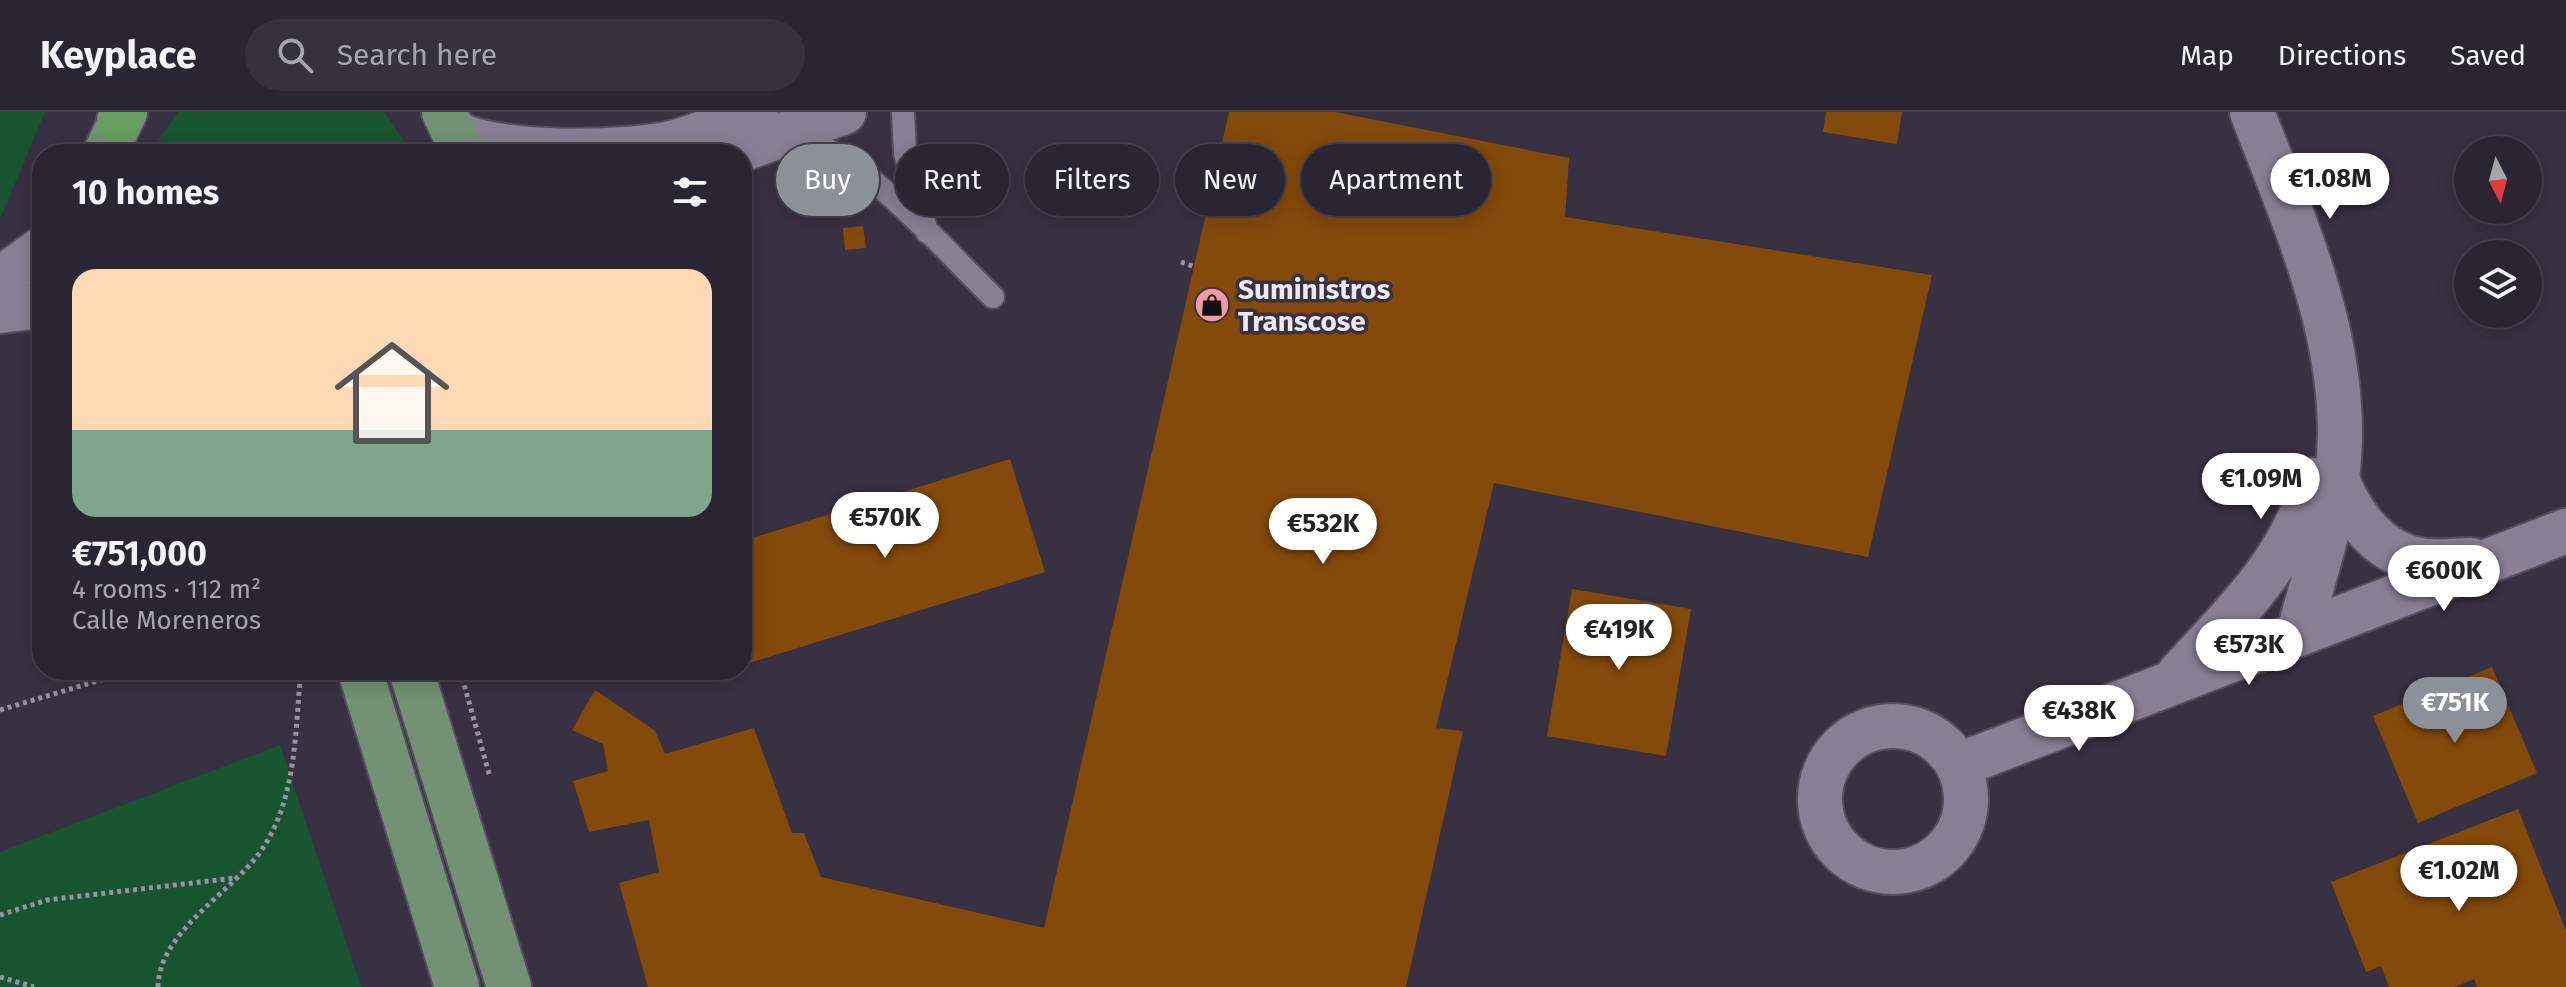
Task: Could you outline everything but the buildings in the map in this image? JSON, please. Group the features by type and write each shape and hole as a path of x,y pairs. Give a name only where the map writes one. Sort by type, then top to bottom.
{"main road":[{"path":"363,680 457,987"},
{"path":"414,680 509,987"}],"street":[{"path":"663,144 756,112"},
{"path":"752,147 844,112"},
{"path":"2252,112 2309,261 2333,354 2340,417 2337,479 2299,632"},
{"path":"455,133 480,144"},
{"path":"0,279 32,256"},
{"path":"0,311 32,307"},
{"path":"2175,679 2265,579 2304,514 2322,445 2333,354"},
{"path":"2337,479 2348,507 2382,544 2419,560 2490,560"},
{"path":"1959,765 2175,679 2566,531"}],"lane":[{"path":"903,112 905,153 927,233"},
{"path":"795,132 829,148 873,177 993,297"}],"path":[{"path":"1181,262 1195,267"},
{"path":"0,710 100,680"},
{"path":"158,987 164,956 201,912 263,849 288,797 300,680"},
{"path":"0,915 47,900 237,877"},
{"path":"0,977 34,987"}],"green space":[{"path":"0,112 45,112 0,219"},
{"path":"178,112 384,112 406,144 156,144"},
{"path":"280,745 361,987 0,987 0,852"}],"place":[{"name":"Suministros Transcose","path":"1212,305"}]}
